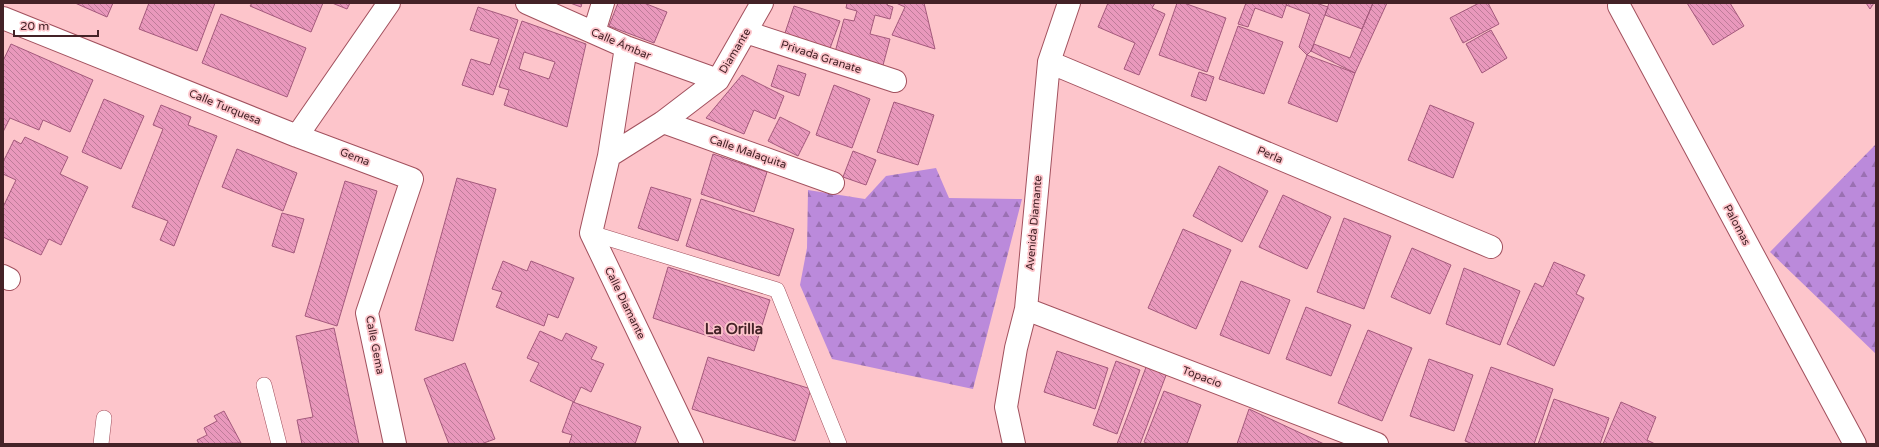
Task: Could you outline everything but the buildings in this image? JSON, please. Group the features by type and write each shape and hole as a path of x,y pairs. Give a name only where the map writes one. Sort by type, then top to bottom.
{"street":[{"path":"297,136 389,3"},
{"name":"Calle Ámbar","path":"526,3 626,47 718,80"},
{"path":"594,32 603,3"},
{"name":"Diamante","path":"662,122 718,80 762,3"},
{"name":"Avenida Diamante","path":"1014,444 1006,407 1016,348 1026,310 1049,62 1069,3"},
{"name":"Palomas","path":"1619,6 1855,444"},
{"name":"Calle Turquesa","path":"3,18 297,136"},
{"name":"Privada Granate","path":"746,32 895,81"},
{"path":"591,233 609,156 626,47"},
{"name":"Perla","path":"1049,62 1491,247"},
{"path":"609,156 662,122"},
{"name":"Calle Malaquita","path":"662,122 833,182"},
{"name":"Gema","path":"297,136 412,179"},
{"name":"Calle Gema","path":"395,444 367,313 412,179"},
{"name":"Calle Diamante","path":"591,233 692,444"},
{"name":"Topacio","path":"1026,310 1377,444"}],"lane":[{"path":"591,233 777,290 840,444"},
{"path":"264,385 279,444"},
{"path":"101,444 104,418"}],"green space":[{"path":"1876,144 1876,354 1770,252"},
{"path":"936,168 949,198 1022,199 973,389 832,359 800,285 807,248 808,190 865,199 886,176"}],"district":[{"name":"La Orilla","path":"734,329"}]}
